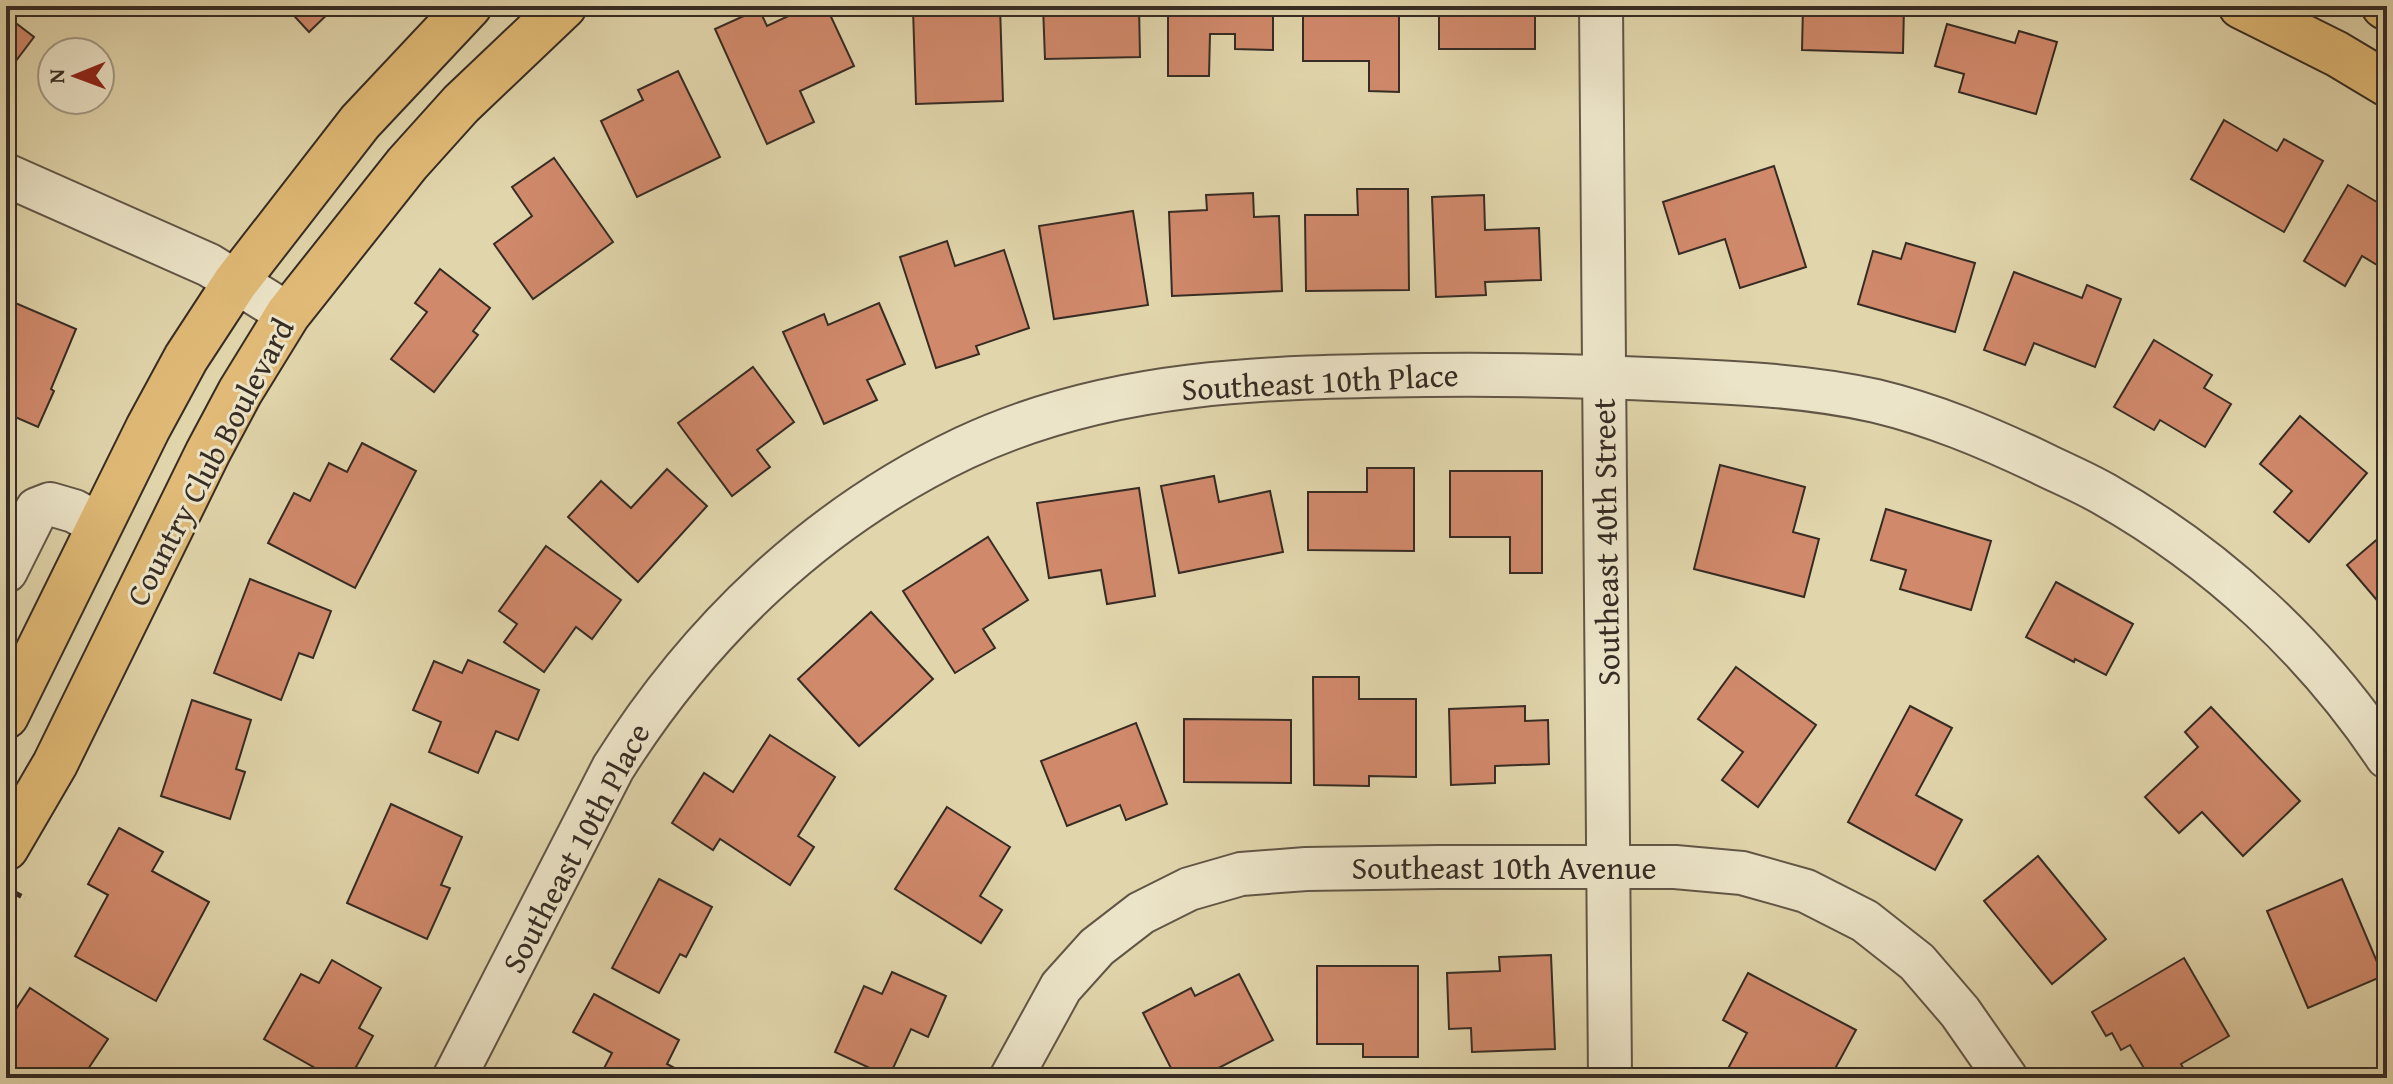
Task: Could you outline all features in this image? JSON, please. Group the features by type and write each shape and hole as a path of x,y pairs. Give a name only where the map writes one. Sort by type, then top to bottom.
{"main road":[{"name":"Country Club Boulevard","path":"6,848 55,764 208,452 240,392 288,314 407,164 452,114 564,6"},
{"path":"2241,6 2337,54 2387,84"},
{"name":"Country Club Boulevard","path":"6,716 148,428 186,358 235,283 360,122 454,11"}],"street":[{"name":"Southeast 40th Street","path":"1601,6 1610,1078"},
{"path":"6,175 209,265 288,314"},
{"name":"Southeast 10th Place","path":"454,1078 613,768 667,687 739,606 829,528 895,485 965,448 1039,418 1159,390 1283,377 1494,374 1604,377 1762,384 1819,390 1932,416 1985,436 2089,486 2162,530 2273,619 2322,671 2387,757"},
{"path":"6,571 37,509 50,504 74,511 100,525"},
{"name":"Southeast 10th Avenue","path":"1011,1078 1061,987 1097,947 1141,913 1189,889 1241,874 1306,869 1439,867 1675,867 1742,873 1806,891 1865,921 1917,962 1960,1012 2006,1078"}],"path":[{"path":"6,888 25,898"}],"building":[{"path":"6,6 16,6 8,17 34,37 6,74"},
{"path":"285,6 336,6 309,32"},
{"path":"810,6 826,6 854,66 800,91 814,122 767,144 715,29 759,9 767,26"},
{"path":"1000,6 1003,101 916,104 913,9"},
{"path":"1043,6 1139,6 1140,57 1045,59"},
{"path":"1168,6 1273,6 1273,50 1235,49 1235,34 1210,34 1209,76 1168,76"},
{"path":"1357,6 1399,6 1399,92 1369,91 1369,61 1303,61 1303,11 1357,11"},
{"path":"1439,6 1535,6 1535,49 1439,49"},
{"path":"1803,6 1904,6 1903,53 1802,50"},
{"path":"1947,24 2015,43 2019,31 2057,42 2036,114 1959,92 1964,74 1935,66"},
{"path":"678,71 720,157 637,197 601,121 643,100 638,90"},
{"path":"2224,120 2277,151 2284,139 2323,161 2284,232 2191,179"},
{"path":"554,158 613,242 533,299 494,244 532,216 512,187"},
{"path":"1774,166 1806,267 1740,288 1725,239 1679,254 1663,202"},
{"path":"2348,185 2387,208 2387,271 2362,256 2345,286 2304,261"},
{"path":"1357,189 1408,189 1409,290 1306,291 1305,215 1358,215"},
{"path":"1253,193 1254,217 1279,216 1282,291 1172,296 1169,212 1207,210 1206,195"},
{"path":"1484,195 1485,230 1539,228 1541,280 1485,282 1486,295 1436,297 1432,197"},
{"path":"1133,211 1148,305 1054,319 1039,226"},
{"path":"947,241 955,266 1004,250 1029,328 976,346 979,354 936,368 900,257"},
{"path":"1906,243 1975,263 1955,332 1858,304 1873,251 1901,259"},
{"path":"440,269 490,308 473,331 478,335 434,392 391,359 427,312 415,303"},
{"path":"2014,272 2082,298 2087,285 2121,299 2095,367 2034,343 2025,365 1984,350"},
{"path":"6,299 76,329 38,427 6,413"},
{"path":"879,303 905,364 867,380 877,400 824,424 783,332 824,314 828,325"},
{"path":"2154,340 2212,375 2204,388 2231,404 2205,447 2160,420 2154,430 2114,407"},
{"path":"753,367 794,422 757,450 770,467 732,496 678,423"},
{"path":"2300,416 2367,473 2309,542 2274,512 2292,491 2260,464"},
{"path":"362,443 416,471 355,588 268,543 294,493 310,501 329,463 347,472"},
{"path":"1720,465 1805,487 1793,532 1819,539 1804,597 1694,569"},
{"path":"1367,468 1414,468 1414,551 1308,550 1308,492 1367,492"},
{"path":"667,469 707,506 638,582 568,517 601,481 631,508"},
{"path":"1450,471 1542,471 1542,573 1510,573 1510,537 1450,537"},
{"path":"1214,476 1219,502 1270,491 1283,552 1179,573 1161,486"},
{"path":"1139,488 1155,596 1107,604 1101,570 1049,578 1037,503"},
{"path":"1886,509 1991,541 1971,610 1900,589 1906,570 1871,560"},
{"path":"2387,531 2387,612 2347,565"},
{"path":"988,537 1028,600 983,629 995,648 955,673 903,591"},
{"path":"546,546 621,600 592,639 576,627 544,672 504,642 517,624 499,611"},
{"path":"250,579 331,611 313,658 299,653 281,700 214,673"},
{"path":"2056,582 2133,624 2106,675 2026,637"},
{"path":"871,612 933,679 859,746 798,679"},
{"path":"468,660 539,690 518,740 496,731 478,773 429,752 441,722 413,710 434,661 462,673"},
{"path":"1736,667 1816,725 1758,807 1722,780 1743,752 1698,719"},
{"path":"1313,677 1359,677 1359,699 1416,699 1416,777 1369,776 1369,786 1314,785"},
{"path":"192,700 251,720 236,769 245,772 230,819 161,796"},
{"path":"1525,706 1525,721 1548,720 1549,764 1495,766 1495,783 1451,785 1449,709"},
{"path":"1910,706 1952,728 1916,795 1962,820 1935,870 1848,822"},
{"path":"2211,707 2300,801 2243,856 2202,812 2179,833 2145,797 2198,747 2185,732"},
{"path":"1184,719 1291,720 1291,783 1184,782"},
{"path":"1136,723 1167,804 1126,820 1120,805 1067,826 1041,761"},
{"path":"770,735 835,777 798,836 814,847 790,885 720,839 713,850 672,823 704,773 733,792"},
{"path":"391,804 462,837 441,885 450,888 427,939 347,903"},
{"path":"947,807 1010,847 980,896 1002,910 981,943 895,889"},
{"path":"119,828 163,852 152,871 209,902 156,1001 75,956 108,895 88,884"},
{"path":"2038,856 2106,939 2052,984 1984,901"},
{"path":"659,879 712,907 686,957 680,954 659,993 612,968"},
{"path":"2342,879 2383,976 2308,1008 2267,911"},
{"path":"1551,955 1555,1049 1472,1052 1471,1028 1449,1029 1447,973 1500,971 1499,957"},
{"path":"2184,958 2229,1036 2181,1064 2186,1073 2177,1078 2150,1078 2130,1045 2121,1050 2112,1033 2106,1036 2092,1012"},
{"path":"332,960 381,988 359,1028 373,1036 350,1078 333,1078 264,1039 301,974 319,983"},
{"path":"1317,966 1418,966 1418,1057 1363,1057 1363,1044 1317,1044"},
{"path":"892,972 946,996 928,1037 911,1029 889,1077 835,1052 864,986 882,994"},
{"path":"1748,973 1856,1030 1830,1078 1723,1078 1747,1033 1723,1020"},
{"path":"1239,974 1273,1040 1199,1078 1176,1078 1143,1013 1191,988 1195,996"},
{"path":"30,988 108,1039 82,1078 6,1078 6,1024"},
{"path":"594,994 679,1040 667,1064 680,1071 676,1078 599,1078 612,1053 573,1032"}]}
